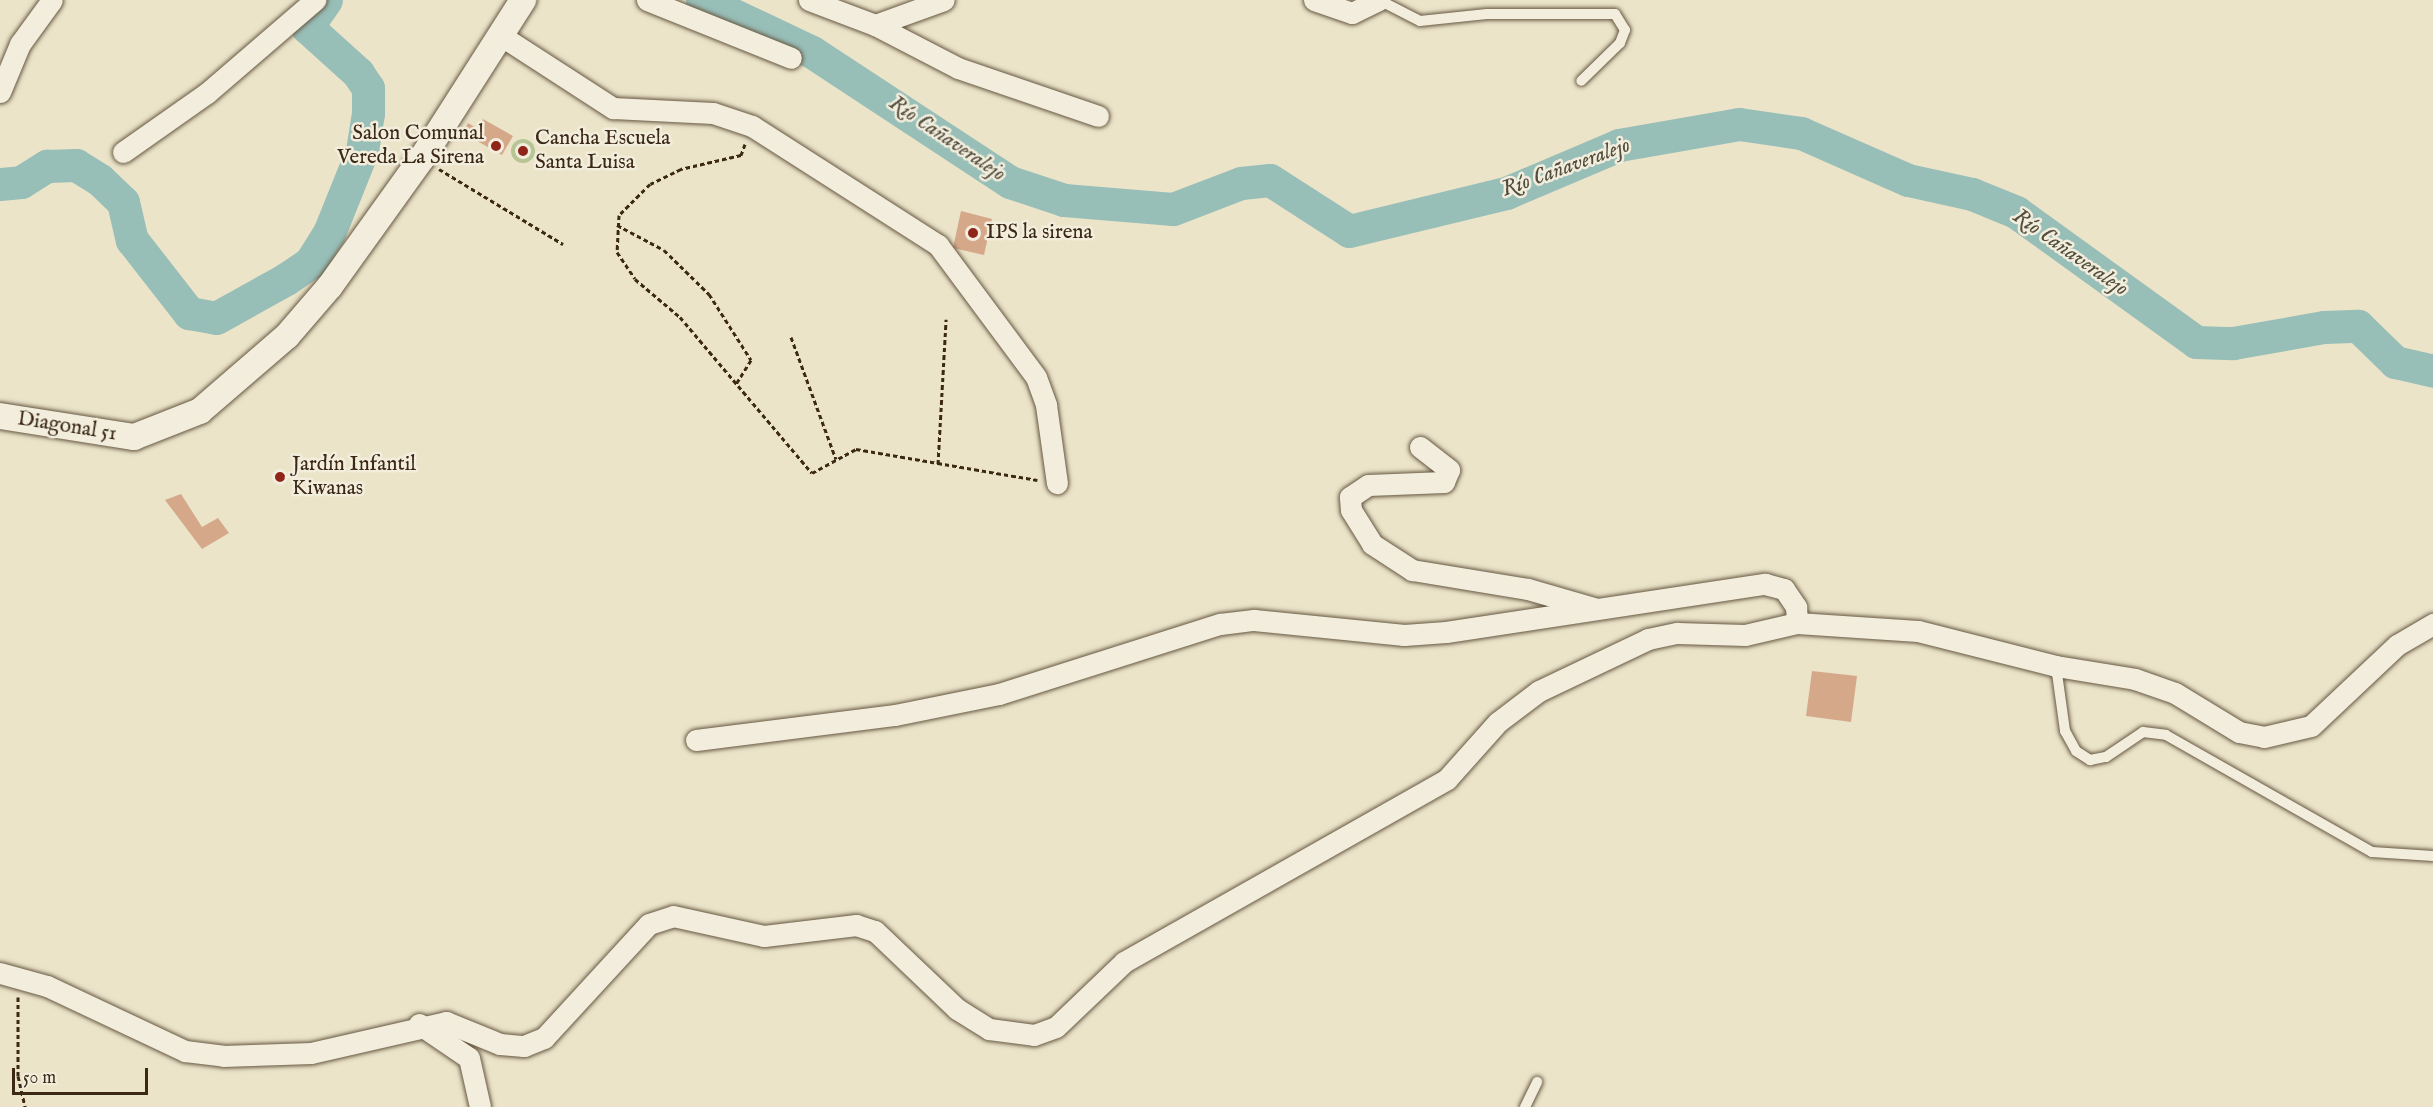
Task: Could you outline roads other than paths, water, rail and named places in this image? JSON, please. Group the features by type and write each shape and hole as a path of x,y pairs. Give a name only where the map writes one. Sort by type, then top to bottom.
{"street":[{"path":"0,92 20,44 52,0"},
{"path":"123,152 207,93 315,0"},
{"path":"522,0 500,35 613,108 713,113 752,126 938,245 1036,377 1046,405 1057,483"},
{"path":"647,0 791,58"},
{"path":"809,0 833,4 958,68 1098,116"},
{"path":"875,25 944,0"},
{"path":"1314,0 1352,13 1379,0"},
{"name":"Diagonal 51","path":"0,416 134,437 200,411 287,336 422,158 500,35"},
{"path":"1420,447 1449,470 1444,482 1368,485 1350,496 1354,517 1372,544 1412,570 1528,589 1598,609"},
{"path":"696,740 895,715 999,694 1220,624 1254,620 1404,635 1765,584 1784,589 1796,607 1797,623"},
{"path":"9,974 185,1051 223,1056 311,1053 419,1024 446,1022 500,1044 524,1046 544,1038 629,941 649,924 673,916 764,936 856,925 875,931 957,1009 989,1029 1034,1035 1056,1027 1124,962 1447,779 1498,723 1539,691 1648,639 1677,633 1745,635 1797,623 1918,631 2056,666 2135,679 2175,693 2239,732 2264,737 2311,726 2397,645 2433,624"},
{"path":"419,1024 469,1058 480,1107"}],"lane":[{"path":"1379,0 1420,21 1487,14 1615,14 1624,30 1620,43 1581,81"},
{"path":"2056,666 2065,731 2076,751 2090,760 2106,757 2143,732 2166,735 2372,852 2433,856"},
{"path":"1525,1107 1537,1082"}],"waterway":[{"name":"Río Cañaveralejo","path":"0,184 21,182 47,166 76,165 100,180 123,202 132,240 189,313 216,318 286,279 310,263 329,233 362,151 368,113 368,88 358,73 307,27 326,0"},
{"name":"Río Cañaveralejo","path":"702,0 812,52 1010,182 1064,200 1173,209 1241,183 1270,180 1349,231 1506,193 1619,145 1739,124 1801,133 1908,180 1972,194 2016,212 2196,342 2233,343 2324,327 2358,326 2395,362 2433,371"}],"place":[{"name":"Salon Comunal Vereda La Sirena","path":"496,146"},
{"name":"Cancha Escuela Santa Luisa","path":"523,151"},
{"name":"IPS la sirena","path":"973,233"},
{"name":"Jardín Infantil Kiwanas","path":"280,477"}]}
